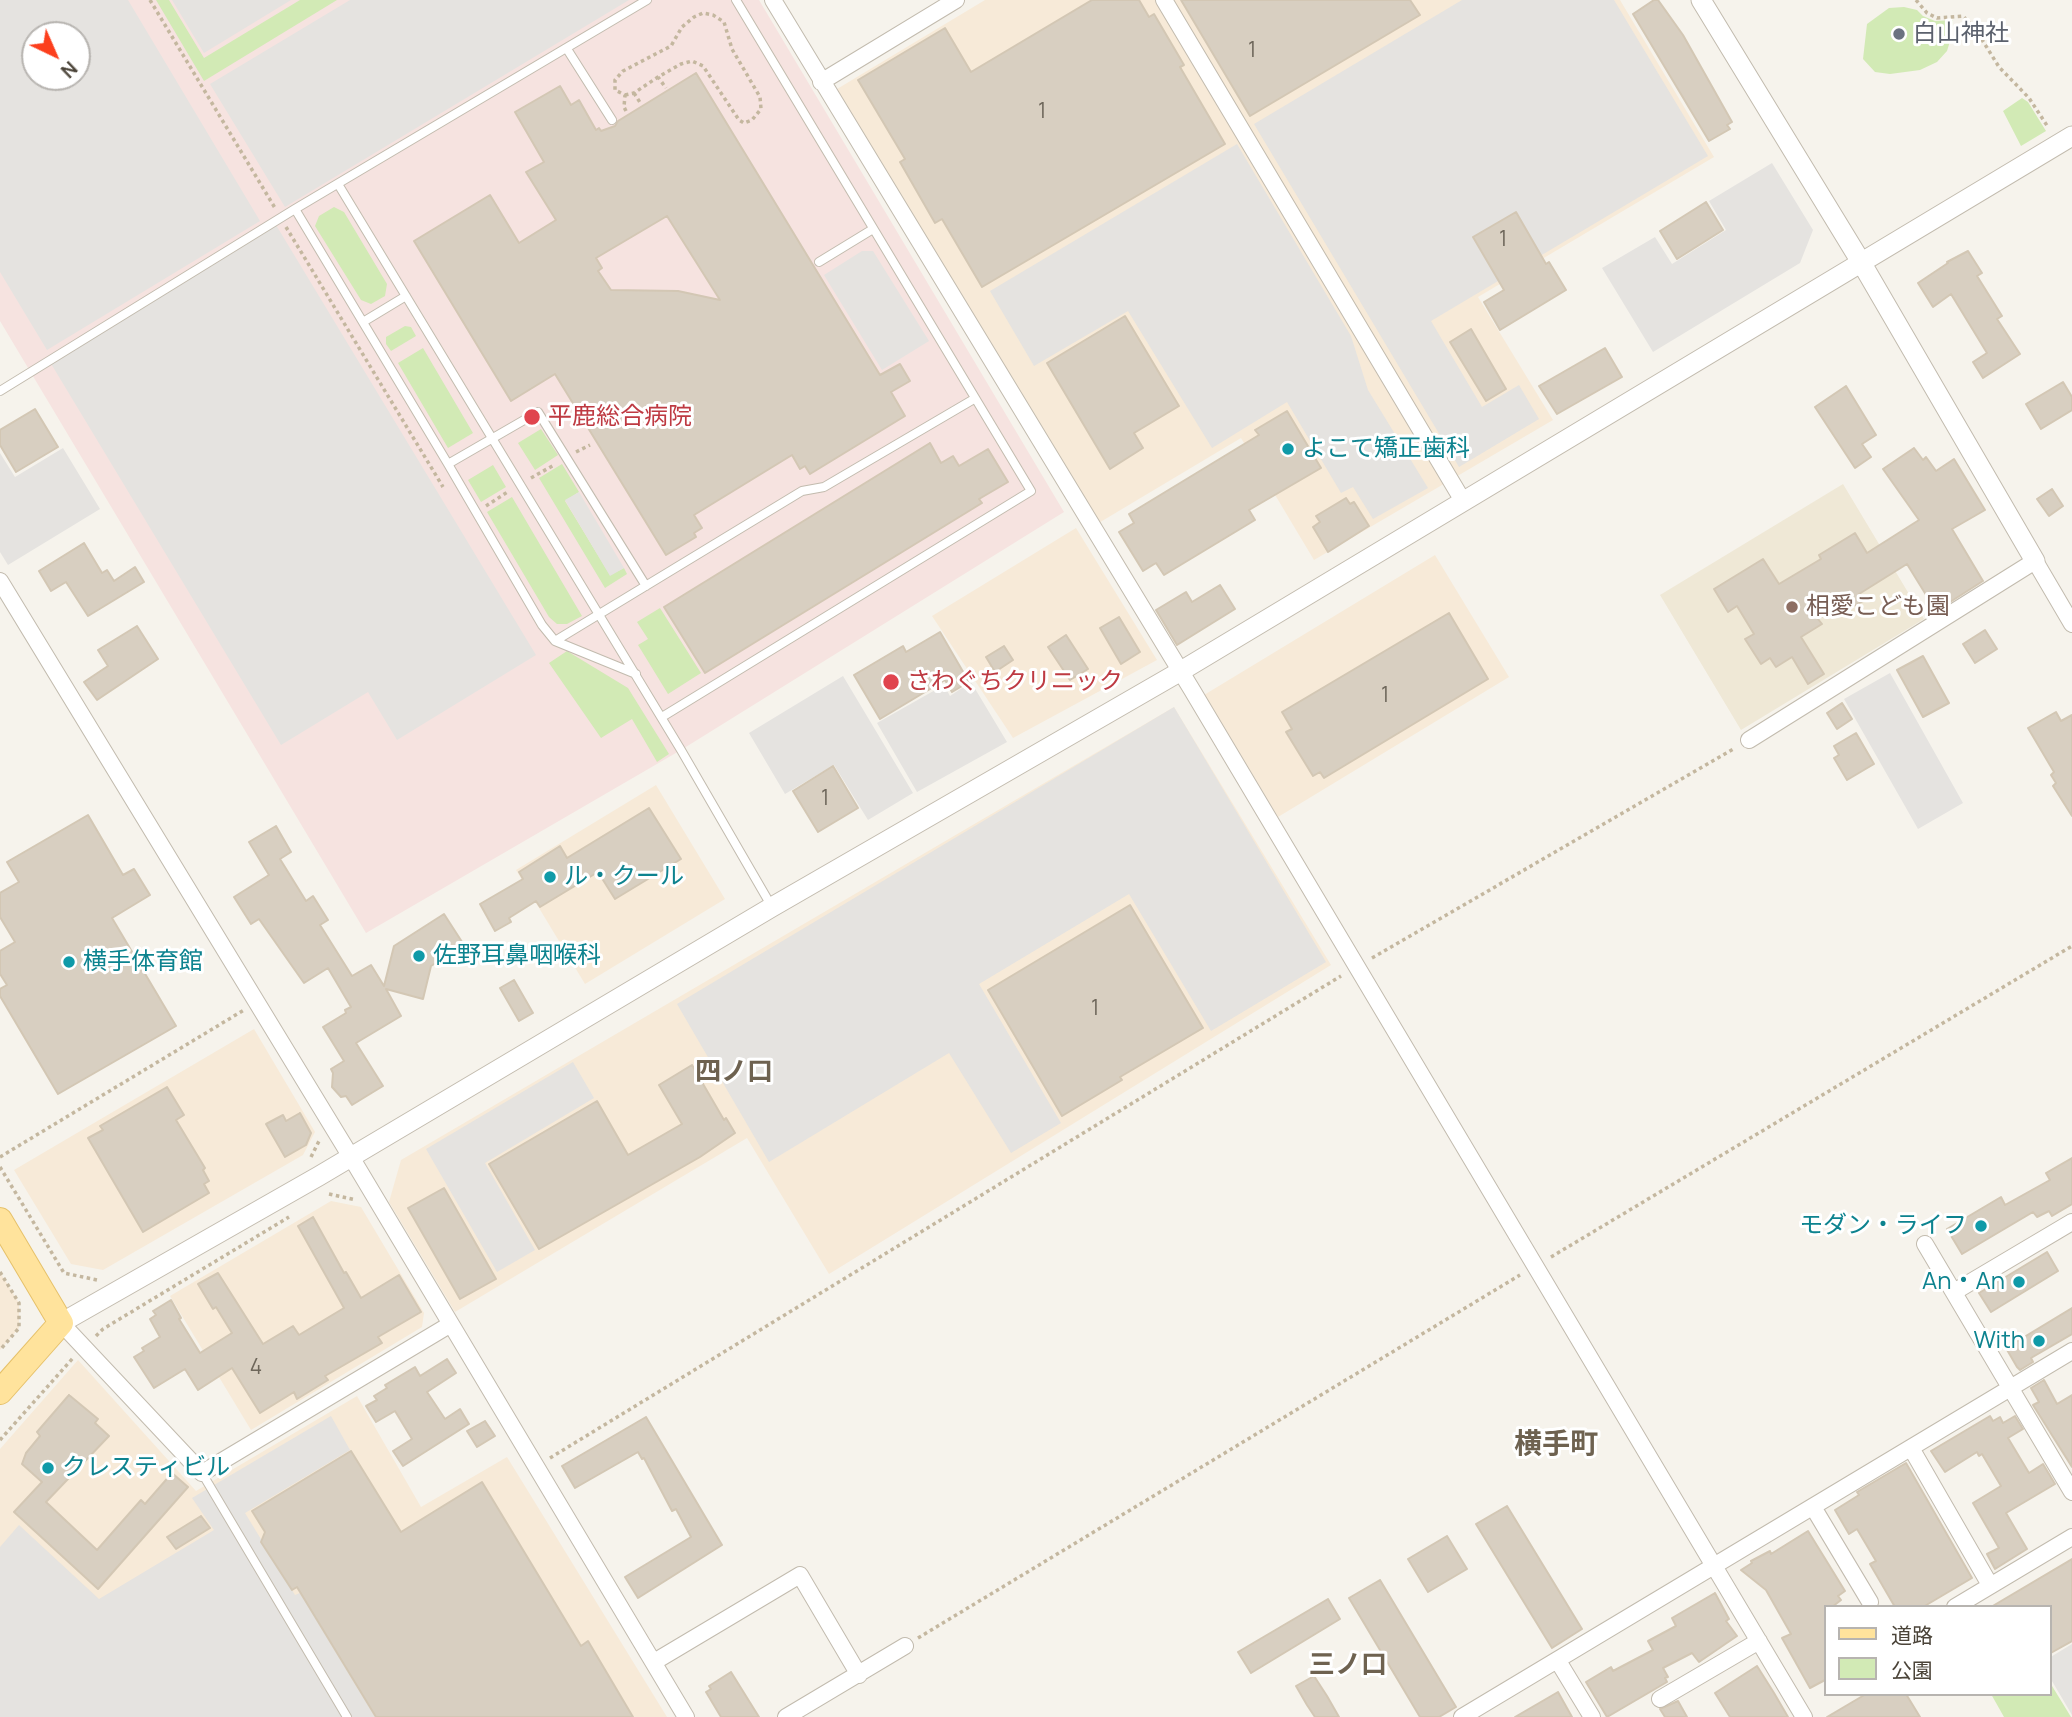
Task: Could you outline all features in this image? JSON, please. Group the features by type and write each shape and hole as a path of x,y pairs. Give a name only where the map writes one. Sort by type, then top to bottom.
{"main road":[{"path":"0,1220 61,1323 0,1392"}],"street":[{"path":"773,0 1181,671 1804,1717"},
{"path":"821,82 956,0"},
{"path":"1164,0 1463,501"},
{"path":"1701,0 1861,262 2072,624"},
{"path":"451,1324 202,1473 61,1323 351,1157 772,907 1181,671 2066,140"},
{"path":"1749,740 2035,561"},
{"path":"0,581 351,1157 686,1717"},
{"path":"1954,1292 2070,1227"},
{"path":"1925,1244 2072,1492"},
{"path":"1462,1717 2072,1351"},
{"path":"1911,1448 1990,1586"},
{"path":"1813,1507 1870,1602"},
{"path":"1958,1605 2072,1537"},
{"path":"654,1662 800,1575 859,1675"},
{"path":"1660,1699 1759,1641"},
{"path":"786,1717 905,1646"},
{"path":"1558,1661 1592,1717"}],"lane":[{"path":"0,391 295,209 647,0"},
{"path":"662,718 1031,491 736,0"},
{"path":"567,48 612,120"},
{"path":"338,184 636,674 772,907"},
{"path":"295,209 542,625 555,641 636,674"},
{"path":"819,262 873,229"},
{"path":"363,322 406,296"},
{"path":"555,641 802,491 824,487 974,399"},
{"path":"448,464 538,412 646,586"},
{"path":"582,626 575,641 582,652"},
{"path":"202,1473 346,1717"}],"path":[{"path":"150,0 449,497"},
{"path":"1916,0 1927,13 1937,18 1963,16 1976,30 1999,67 2066,140"},
{"path":"703,13 713,15 724,22 732,49 760,97 761,109 752,120 744,123 738,120 703,66 692,61 659,77 634,93 625,95 615,90 615,80 622,71 671,46 682,27 694,17 703,13"},
{"path":"659,77 666,89"},
{"path":"634,93 642,104"},
{"path":"625,95 626,111"},
{"path":"535,1466 1357,966 1749,740"},
{"path":"905,1646 2072,946"},
{"path":"0,1157 257,1003"},
{"path":"308,1158 317,1147 321,1133"},
{"path":"0,1167 64,1273 102,1282"},
{"path":"0,1272 19,1303 19,1328 0,1350"}],"shaded area":[{"name":"平鹿総合病院","path":"0,0 759,0 1064,512 681,750 366,933 0,321"},
{"path":"0,0 128,0 260,221 47,350 0,272"},
{"path":"172,0 291,0 204,53"},
{"path":"350,0 629,0 285,207 210,84"},
{"path":"985,0 1620,0 1714,157 1478,297 1553,420 1314,560 1241,438 1097,524 837,89"},
{"path":"1462,0 1614,0 1708,156 1431,321 1482,407 1519,385 1539,419 1459,467 1254,124"},
{"path":"1237,144 1351,336 1368,390 1428,488 1373,519 1353,487 1341,493 1287,402 1212,448 1128,311 1034,366 990,291"},
{"path":"1772,163 1813,230 1800,263 1653,352 1602,268 1655,237 1672,264 1726,230 1709,201"},
{"path":"276,225 536,655 397,740 368,692 281,745 50,362"},
{"path":"862,251 873,251 929,341 882,370 824,275"},
{"path":"63,448 100,509 8,565 0,552 0,453 15,477"},
{"name":"相愛こども園","path":"1843,484 1924,619 1741,730 1660,595"},
{"path":"579,492 624,568 610,576 565,500"},
{"path":"1076,528 1157,660 1013,738 932,616"},
{"path":"1435,555 1509,677 1278,817 1204,695"},
{"path":"1890,673 1963,803 1918,829 1844,699"},
{"path":"843,676 913,793 868,820 834,765 785,794 749,733"},
{"path":"971,682 1007,742 917,792 877,723 944,685 950,696"},
{"path":"1174,707 1331,965 829,1274 747,1138 455,1312 389,1202 401,1160"},
{"path":"1174,707 1326,962 1211,1031 1129,894 979,984 1061,1123 1011,1153 949,1053 769,1162 677,1004"},
{"path":"656,785 725,899 585,984 516,870"},
{"path":"254,1029 315,1132 303,1155 103,1270 71,1264 14,1170"},
{"path":"573,1062 594,1098 485,1163 535,1250 497,1272 426,1149"},
{"path":"331,1201 361,1207 424,1313 422,1327 251,1430 170,1296"},
{"path":"0,1272 19,1303 19,1328 0,1350"},
{"path":"78,1360 196,1491 357,1396 421,1507 507,1457 667,1717 0,1717 0,1449"},
{"path":"331,1416 350,1450 245,1513 295,1595 300,1593 375,1717 0,1717 0,1547 19,1525 99,1599 214,1530 192,1498"},
{"path":"2072,1644 2072,1715 2051,1679 2051,1657"}],"green space":[{"path":"156,0 169,0 204,58 300,0 337,0 204,81"},
{"path":"1889,8 1917,10 1935,21 1953,20 1947,51 1937,62 1920,70 1890,74 1875,72 1863,59 1867,24"},
{"path":"2022,98 2028,102 2046,131 2021,146 2003,111"},
{"path":"334,207 344,212 387,284 385,296 371,304 361,300 315,226 319,216"},
{"path":"405,326 411,327 416,336 391,351 386,344 386,337"},
{"path":"423,348 473,433 448,448 398,363"},
{"path":"541,429 558,455 535,470 518,443"},
{"path":"562,464 579,492 565,501 610,575 624,568 627,574 605,588 539,478"},
{"path":"493,465 506,487 481,502 468,480"},
{"path":"512,497 582,616 567,624 557,624 549,617 487,512"},
{"path":"660,608 701,673 668,694 638,645 648,639 637,622"},
{"path":"567,651 628,688 669,754 657,762 632,719 601,738 549,663"},
{"path":"2051,1684 2071,1717 2004,1717 1992,1696 2051,1696"}],"building":[{"path":"1092,0 1139,0 1149,17 1154,14 1184,65 1180,67 1225,144 982,287 942,219 935,223 900,162 905,159 858,80 945,28 971,72"},
{"path":"1181,0 1410,0 1420,15 1250,116"},
{"path":"1658,0 1683,35 1732,122 1727,125 1730,129 1709,141 1633,14"},
{"path":"696,73 880,375 900,364 910,381 891,392 905,416 810,474 805,466 800,469 792,455 694,515 702,528 694,533 696,537 666,555 555,374 511,401 414,241 490,195 519,243 556,220 526,172 544,162 515,112 560,86 571,105 579,100 596,130 615,126 618,121","holes":["667,216 720,300 678,291 611,290 598,271 602,268 596,258"]},
{"path":"1706,202 1723,230 1677,259 1660,231"},
{"path":"1516,212 1546,264 1549,262 1566,290 1500,330 1484,302 1504,290 1473,237"},
{"path":"1968,251 1982,273 1977,276 2002,316 1997,319 2020,354 1983,378 1973,362 1987,353 1951,294 1933,307 1918,283"},
{"path":"1125,316 1179,406 1134,433 1143,448 1110,469 1047,363"},
{"path":"1471,329 1506,389 1486,401 1450,342"},
{"path":"1605,348 1622,377 1557,414 1539,386"},
{"path":"2063,382 2072,397 2072,410 2041,429 2026,404"},
{"path":"1846,386 1876,435 1862,444 1871,457 1855,468 1815,407"},
{"path":"35,409 58,447 16,472 0,445 0,430"},
{"path":"1287,411 1321,468 1249,510 1255,520 1164,575 1156,563 1143,571 1119,532 1134,523 1129,514 1259,435 1255,430"},
{"path":"930,443 941,463 953,456 959,466 988,449 1008,482 979,499 982,503 705,673 664,607"},
{"path":"1914,448 1923,460 1926,457 1936,471 1954,459 1985,510 1952,529 1983,581 1936,611 1907,564 1859,594 1863,601 1849,609 1845,602 1818,619 1822,624 1801,637 1824,674 1808,684 1792,657 1776,667 1770,658 1761,664 1745,639 1754,634 1737,606 1728,612 1714,589 1763,559 1779,584 1821,559 1819,555 1855,533 1867,553 1919,520 1883,469"},
{"path":"2052,489 2063,506 2049,516 2037,499"},
{"path":"1346,498 1350,504 1354,502 1369,526 1328,552 1313,527 1320,522 1316,516"},
{"path":"84,543 102,573 107,570 114,581 135,567 144,582 88,616 66,582 51,591 39,571"},
{"path":"1220,585 1235,609 1177,645 1156,610 1186,592 1192,602"},
{"path":"1449,613 1488,679 1324,778 1320,772 1313,776 1286,732 1292,729 1282,712"},
{"path":"1119,617 1140,652 1121,664 1100,628"},
{"path":"137,626 158,659 97,700 84,682 108,666 98,650"},
{"path":"1985,630 1997,649 1975,663 1963,644"},
{"path":"940,632 969,682 952,692 945,680 880,719 854,675 903,646 906,652"},
{"path":"1066,635 1088,669 1070,680 1048,647"},
{"path":"1004,646 1013,660 995,672 986,657"},
{"path":"1923,656 1949,703 1923,717 1897,670"},
{"path":"1842,703 1852,719 1837,729 1827,713"},
{"path":"2056,712 2061,721 2072,715 2072,816 2053,786 2056,783 2051,775 2054,772 2028,728"},
{"path":"1856,733 1874,764 1847,780 1834,758 1839,755 1834,746"},
{"path":"833,766 858,808 818,832 793,791"},
{"path":"649,808 681,859 615,899 598,872 540,907 536,901 509,918 511,922 495,931 480,904 523,879 519,872 560,846 567,858"},
{"name":"横手体育館","path":"88,815 123,875 134,869 150,895 112,918 176,1026 58,1094 0,996 0,989 7,985 0,974 0,951 15,942 0,917 0,893 19,882 7,862"},
{"path":"276,826 291,852 280,859 306,901 313,896 328,920 320,925 352,976 371,965 384,986 394,946 444,914 464,945 431,966 423,999 386,989 401,1016 356,1043 383,1086 352,1105 346,1096 341,1097 332,1087 331,1069 344,1061 323,1027 351,1007 328,968 304,983 259,919 251,924 234,897 269,875 249,842"},
{"path":"1130,905 1203,1028 1120,1077 1122,1080 1062,1116 988,990"},
{"path":"514,980 533,1013 519,1021 500,988"},
{"path":"692,1065 724,1120 726,1118 735,1133 700,1157 539,1249 489,1164 597,1101 628,1155 682,1124 659,1085"},
{"path":"167,1087 184,1115 176,1120 205,1168 203,1170 209,1181 204,1184 209,1193 143,1232 88,1138 103,1130 100,1126"},
{"path":"300,1113 311,1133 306,1145 285,1157 266,1124 283,1115 286,1121"},
{"path":"2072,1158 2072,1204 2052,1216 2049,1211 2037,1217 2033,1212 1962,1254 1947,1229 2001,1197 2005,1205 2050,1180 2046,1173"},
{"path":"444,1188 496,1279 460,1299 408,1208"},
{"path":"313,1217 361,1298 399,1275 421,1312 378,1337 382,1343 325,1376 328,1380 297,1399 294,1392 260,1413 232,1368 198,1390 185,1369 154,1388 134,1357 144,1351 142,1348 160,1337 150,1319 156,1315 153,1311 171,1300 181,1318 179,1319 200,1353 232,1333 198,1284 218,1273 263,1344 293,1326 299,1335 344,1308 298,1226"},
{"name":"An・An","path":"2047,1252 2058,1271 1991,1312 1979,1293"},
{"name":"With","path":"2072,1308 2072,1334 2031,1358 2033,1362 2020,1370 2006,1348"},
{"path":"447,1359 456,1373 427,1392 445,1419 460,1409 469,1424 403,1466 393,1451 412,1439 395,1411 376,1422 366,1406 377,1400 374,1396 387,1388 385,1385 415,1367 420,1376"},
{"path":"2044,1380 2057,1404 2072,1395 2072,1467 2033,1405 2039,1402 2031,1388"},
{"path":"69,1395 98,1419 95,1423 109,1436 46,1502 97,1550 141,1500 145,1504 172,1473 188,1487 98,1589 14,1512 42,1482 22,1464 26,1453 40,1436 37,1432"},
{"path":"1990,1416 1993,1421 2000,1417 2003,1423 2015,1416 2023,1429 2008,1438 2029,1473 2043,1464 2055,1484 2006,1513 2027,1549 1995,1569 1987,1554 1999,1548 1973,1503 2001,1486 1982,1454 1979,1456 1977,1452 1945,1472 1931,1451"},
{"path":"646,1417 722,1545 638,1598 625,1577 691,1537 676,1509 672,1511 644,1458 642,1459 638,1452 575,1488 562,1466"},
{"path":"485,1421 495,1436 477,1447 467,1431"},
{"path":"351,1451 401,1532 482,1482 581,1646 588,1641 633,1717 376,1717 297,1587 292,1590 261,1542 265,1532 252,1511"},
{"path":"1906,1463 1972,1578 1926,1605 1894,1605 1870,1564 1876,1561 1857,1529 1849,1534 1835,1510 1859,1495 1857,1492"},
{"path":"1507,1506 1582,1629 1552,1648 1476,1524"},
{"path":"201,1516 210,1528 176,1549 167,1537"},
{"path":"1808,1531 1845,1591 1838,1596 1841,1600 1835,1605 1824,1605 1824,1681 1810,1688 1782,1638 1791,1634 1766,1590 1741,1570 1752,1563 1751,1561 1770,1551 1771,1554"},
{"path":"1447,1536 1467,1569 1428,1592 1408,1559"},
{"path":"2072,1559 2072,1641 2051,1653 2051,1605 1994,1605"},
{"path":"1380,1580 1456,1707 1439,1717 1420,1717 1349,1598"},
{"path":"1715,1593 1729,1619 1726,1621 1737,1636 1699,1662 1692,1653 1663,1668 1668,1677 1665,1678 1667,1682 1607,1717 1586,1682 1611,1667 1613,1671 1653,1650 1648,1641 1676,1626 1672,1618"},
{"path":"1328,1599 1340,1619 1251,1673 1238,1652"},
{"path":"1757,1666 1788,1717 1730,1717 1715,1693"},
{"path":"731,1672 759,1717 721,1717 706,1692 711,1689 709,1686"},
{"path":"1314,1676 1339,1717 1315,1717 1307,1705 1296,1686"},
{"path":"1558,1692 1572,1717 1515,1717"},
{"path":"1863,1696 1907,1696 1920,1717 1827,1717"},
{"path":"1678,1701 1687,1717 1665,1717 1660,1709"}],"place":[{"name":"白山神社","path":"1899,34"},
{"name":"平鹿総合病院","path":"532,417"},
{"name":"よこて矯正歯科","path":"1288,449"},
{"name":"相愛こども園","path":"1792,607"},
{"name":"さわぐちクリニック","path":"891,682"},
{"name":"ル・クール","path":"550,877"},
{"name":"佐野耳鼻咽喉科","path":"419,956"},
{"name":"横手体育館","path":"69,962"},
{"name":"モダン・ライフ","path":"1981,1226"},
{"name":"An・An","path":"2019,1282"},
{"name":"With","path":"2039,1341"},
{"name":"クレスティビル","path":"48,1468"}],"district":[{"name":"四ノ口","path":"734,1073"},
{"name":"横手町","path":"1556,1445"},
{"name":"三ノ口","path":"1348,1666"}]}
